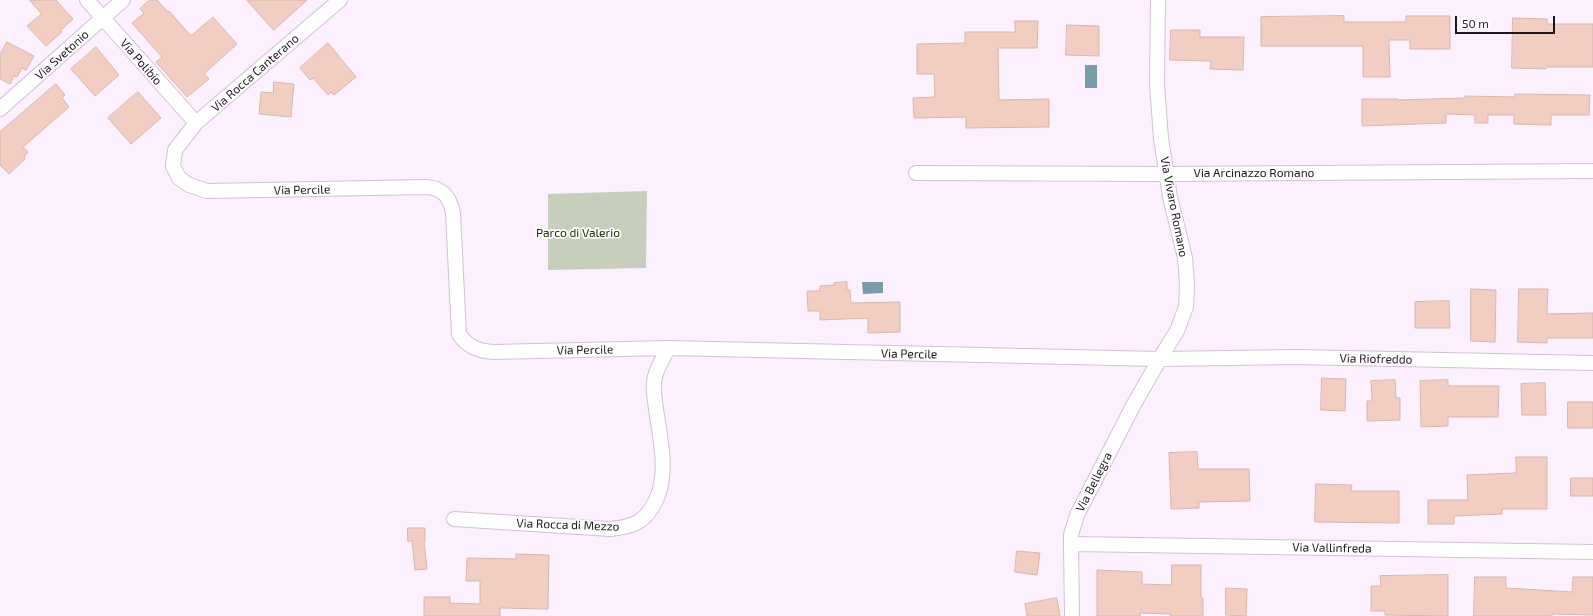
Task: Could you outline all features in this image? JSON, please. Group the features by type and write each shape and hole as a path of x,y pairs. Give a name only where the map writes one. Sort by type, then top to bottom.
{"street":[{"name":"Via Polibio","path":"87,0 196,123"},
{"name":"Via Svetonio","path":"0,109 123,0"},
{"name":"Via Rocca Canterano","path":"175,150 196,123 340,0"},
{"name":"Via Vivaro Romano","path":"1158,0 1157,84 1166,174 1183,250 1187,298 1185,313 1180,325 1159,359"},
{"name":"Via Percile","path":"175,150 173,166 179,178 189,185 207,192 426,187 441,190 450,200 453,213 459,334 463,341 473,348 486,351 668,348 1159,359"},
{"name":"Via Arcinazzo Romano","path":"916,173 1166,174 1593,171"},
{"name":"Via Rocca di Mezzo","path":"454,519 610,529 629,527 644,518 652,509 658,496 663,476 663,457 654,387 656,371 668,348"},
{"name":"Via Riofreddo","path":"1159,359 1296,357 1593,363"},
{"name":"Via Bellegra","path":"1072,616 1071,544 1073,528 1080,508 1159,359"},
{"name":"Via Vallinfreda","path":"1071,544 1593,552"}],"green space":[{"name":"Parco di Valerio","path":"647,191 646,268 548,270 548,194"}],"water":[{"path":"1085,65 1097,65 1097,88 1085,88"},
{"path":"862,282 883,282 883,293 863,294"}],"building":[{"path":"30,0 56,0 73,19 60,31 62,32 46,46 27,26 41,14"},
{"path":"150,0 157,0 191,36 213,17 237,44 204,74 209,79 187,97 156,62 162,57 132,23 144,13 140,9"},
{"path":"247,0 307,0 274,30"},
{"path":"1344,16 1344,22 1406,22 1406,16 1450,16 1450,49 1410,49 1410,40 1389,40 1390,77 1363,77 1363,46 1261,46 1261,17"},
{"path":"1513,18 1547,19 1547,24 1593,24 1593,67 1546,67 1546,69 1512,68"},
{"path":"1015,21 1038,21 1037,48 998,48 999,100 1049,99 1049,127 966,128 966,117 914,118 913,98 935,97 934,74 917,74 917,44 965,43 965,32 1015,32"},
{"path":"1067,25 1099,26 1099,56 1066,55"},
{"path":"1171,30 1200,30 1200,37 1244,37 1243,70 1210,69 1211,61 1170,60"},
{"path":"7,42 34,56 26,70 22,68 17,77 14,76 10,84 0,79 0,55"},
{"path":"328,43 356,77 334,95 331,92 328,95 313,78 310,80 300,68"},
{"path":"96,47 119,75 95,96 71,69"},
{"path":"274,82 294,84 291,117 259,114 261,92 273,93"},
{"path":"56,84 65,95 62,98 69,107 23,147 28,152 24,157 25,159 9,174 0,165 0,132"},
{"path":"138,92 161,118 131,144 108,118"},
{"path":"1515,94 1590,95 1589,115 1551,115 1551,125 1514,124 1514,115 1488,115 1488,123 1475,123 1475,115 1446,114 1446,123 1362,126 1362,99 1398,100 1465,98 1465,96 1515,97"},
{"path":"847,282 847,290 850,290 851,303 900,302 900,332 868,333 868,318 820,320 820,311 808,311 807,291 820,291 820,286"},
{"path":"1471,289 1496,290 1495,342 1471,341"},
{"path":"1519,289 1548,289 1547,314 1593,313 1593,338 1547,338 1547,343 1518,342"},
{"path":"1449,301 1450,328 1415,328 1415,302"},
{"path":"1322,378 1346,379 1345,411 1321,410"},
{"path":"1395,380 1396,398 1400,398 1400,420 1367,421 1367,401 1372,401 1371,381"},
{"path":"1448,380 1448,386 1499,386 1498,417 1448,417 1448,426 1421,427 1420,381"},
{"path":"1545,383 1546,415 1522,415 1521,384"},
{"path":"1568,402 1593,402 1593,428 1568,428"},
{"path":"1197,452 1198,469 1249,469 1250,501 1199,502 1199,508 1171,509 1169,453"},
{"path":"1516,457 1547,457 1547,509 1502,509 1502,514 1454,516 1454,524 1428,524 1428,500 1468,500 1467,475 1516,473"},
{"path":"1571,478 1593,478 1593,496 1571,496"},
{"path":"1316,484 1352,485 1351,491 1399,491 1399,523 1315,522"},
{"path":"408,528 425,528 424,541 427,569 415,570 412,541 408,541"},
{"path":"1017,551 1040,553 1037,575 1015,572"},
{"path":"516,554 549,555 548,609 500,608 500,616 424,616 424,597 450,597 450,603 480,604 480,581 466,581 467,558 516,559"},
{"path":"1172,565 1201,565 1201,598 1203,598 1203,616 1170,616 1170,614 1140,613 1140,616 1097,616 1097,570 1142,572 1142,584 1171,585"},
{"path":"1448,575 1448,616 1385,615 1385,611 1371,611 1371,586 1381,586 1380,576"},
{"path":"1475,577 1506,577 1506,588 1572,592 1573,577 1593,577 1593,615 1552,614 1552,616 1474,616"},
{"path":"1226,588 1247,589 1246,616 1226,615"},
{"path":"1057,598 1060,616 1027,616 1025,604"}]}
